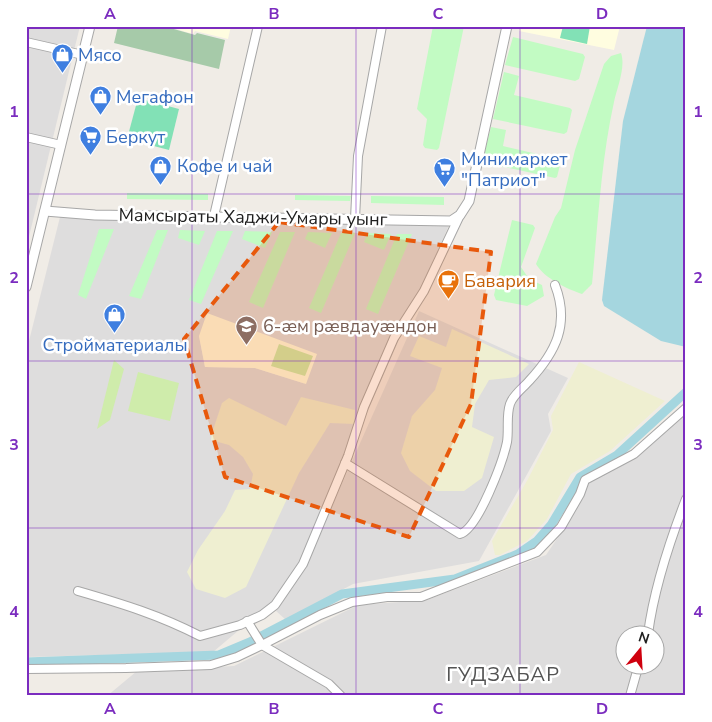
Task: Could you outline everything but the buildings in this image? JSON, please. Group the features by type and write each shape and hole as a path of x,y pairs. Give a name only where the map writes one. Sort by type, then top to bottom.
{"street":[{"path":"26,287 90,26"},
{"path":"214,216 258,26"},
{"path":"355,219 358,156 382,26"},
{"path":"78,591 141,609 200,636 249,624 276,606 303,564 345,464 364,407 394,338 424,291 469,200 507,26"},
{"path":"26,42 83,55"},
{"path":"26,137 61,145"},
{"name":"Мамсыраты Хаджи-Умары уынг","path":"45,211 95,215 450,220 460,215"},
{"path":"345,464 460,534 465,532 488,496 504,453 508,411 511,401 538,372 554,348 563,316 561,301 555,285"},
{"path":"26,669 211,665 236,657 320,614 352,602 388,597 421,597 537,552 561,527 580,494 585,480 634,454 686,408"},
{"path":"649,624 651,607 674,530 686,500"},
{"path":"249,624 261,643 329,684 341,696"},
{"path":"630,696 636,674"}],"highlighted area":[{"path":"279,222 491,252 471,404 409,537 225,477 184,339"}],"shaded area":[{"path":"26,26 80,26 26,249"},
{"path":"166,26 231,26 228,39 195,31 193,34"},
{"path":"520,26 620,26 614,50 519,31"},
{"path":"60,217 449,225 296,569 276,599 213,652 26,657 26,353","holes":["199,336 306,384 255,368 205,367"]},
{"path":"419,311 568,378 548,414 551,431 479,561 353,584 286,620 276,611 307,562"},
{"name":"6-æм рӕвдауӕндон","path":"207,313 317,354 306,384 255,368 205,367 199,336"},
{"path":"686,410 686,696 107,696 137,671 234,666 358,605 427,600 546,555 569,521 589,483 636,456"}],"green space":[{"path":"118,26 163,26 195,35 197,33 225,40 219,69 114,43"},
{"path":"433,26 464,26 439,148 437,150 425,148 423,145 427,119 417,109"},
{"path":"563,26 590,26 587,44 560,38"},
{"path":"513,37 583,54 585,57 579,79 575,81 505,65"},
{"path":"621,53 622,71 614,102 603,169 592,284 582,294 550,278 536,264 555,217 561,208 575,150 604,64 611,56"},
{"path":"504,72 519,76 514,95 570,108 572,110 567,132 564,134 493,119"},
{"path":"138,98 179,109 169,150 127,139"},
{"path":"491,127 506,130 503,146 559,159 561,161 557,177 482,162"},
{"path":"127,193 208,194 208,200 127,199"},
{"path":"295,195 351,196 350,201 295,200"},
{"path":"371,196 444,197 444,205 371,203"},
{"path":"512,220 533,225 535,228 521,267 529,279 542,285 544,296 527,306 496,300 494,295"},
{"path":"99,229 114,229 86,299 78,295"},
{"path":"157,230 168,230 141,299 129,296"},
{"path":"180,230 205,231 199,245 178,238"},
{"path":"217,231 233,231 201,304 189,300"},
{"path":"245,231 272,232 265,248 242,239"},
{"path":"280,232 295,232 263,308 249,302"},
{"path":"308,232 332,233 325,248 305,239"},
{"path":"341,233 355,233 321,313 309,308"},
{"path":"368,233 391,234 384,250 364,242"},
{"path":"397,234 412,234 378,314 366,309"},
{"path":"452,329 529,364 516,377 489,380 475,404 472,427 494,437 482,478 464,491 436,491 410,471 401,453 412,416 435,390 442,368 410,356 419,336 446,347"},
{"path":"279,344 313,356 305,376 271,366"},
{"path":"114,360 124,369 110,420 97,429"},
{"path":"579,362 665,401 610,451 571,474 547,519 527,541 500,555 495,555 492,541 528,479 553,430 551,416"},
{"path":"138,372 179,383 170,421 128,411"},
{"path":"301,397 355,410 354,424 330,423 299,473 246,587 225,598 196,589 187,572 198,550 225,511 235,490 250,489 253,474 243,457 229,445 211,440 222,403 229,398 286,426"}],"water":[{"path":"647,26 686,26 686,347 661,341 604,306 602,300 623,121"}],"waterway":[{"path":"26,662 219,655 250,642 342,594 455,579 518,554 537,541 551,525 580,477 617,455 686,392"}],"place":[{"name":"Мясо","path":"62,74"},
{"name":"Мегафон","path":"100,116"},
{"name":"Беркут","path":"90,156"},
{"name":"Кофе и чай","path":"161,185"},
{"name":"Минимаркет \"Патриот\"","path":"445,188"},
{"name":"Бавария","path":"448,300"},
{"name":"Стройматериалы","path":"115,334"},
{"name":"6-æм рӕвдауӕндон","path":"247,345"}],"district":[{"name":"ГУДЗАБАР","path":"503,674"}]}
